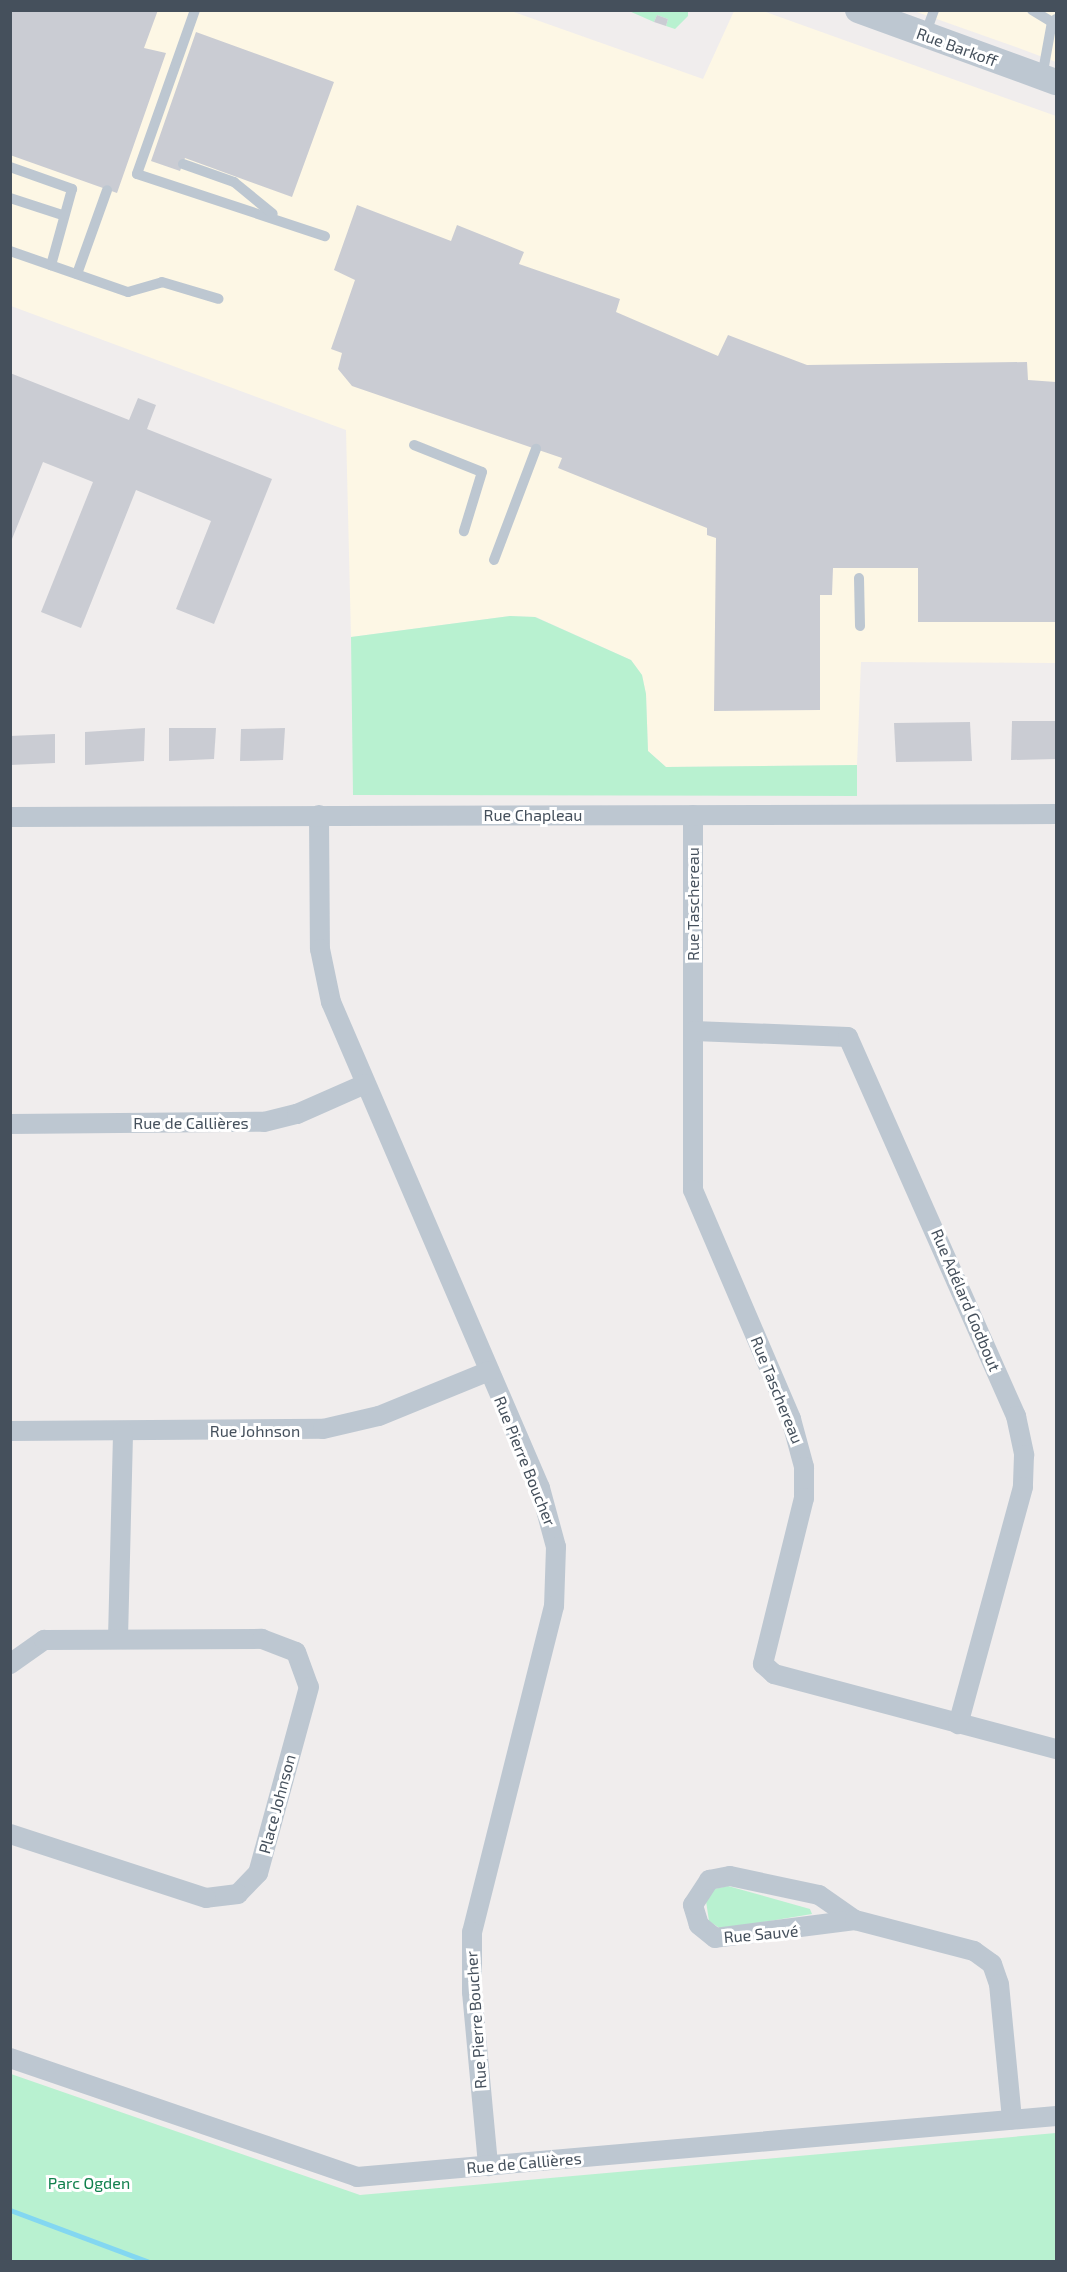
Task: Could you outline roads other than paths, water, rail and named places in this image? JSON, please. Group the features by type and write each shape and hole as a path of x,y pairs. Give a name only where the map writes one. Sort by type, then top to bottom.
{"street":[{"name":"Rue Barkoff","path":"865,12 1049,80"},
{"name":"Rue Chapleau","path":"10,817 1056,814"},
{"name":"Rue Pierre Boucher","path":"319,815 322,969 365,1084 540,1488 558,1567 554,1606 472,1932 471,1982 488,2166"},
{"name":"Rue Taschereau","path":"693,815 693,1190 791,1419 804,1467 804,1498 763,1664 774,1674 1056,1749"},
{"name":"Rue Adélard Godbout","path":"694,1031 848,1037 1013,1409 1024,1455 1023,1487 958,1724"},
{"name":"Rue de Callières","path":"10,1124 264,1122 297,1114 365,1084"},
{"name":"Rue Johnson","path":"10,1431 322,1429 379,1416 489,1371"},
{"path":"118,1639 123,1431"},
{"name":"Place Johnson","path":"10,1664 44,1640 262,1639 289,1646 302,1660 309,1687 254,1882 228,1898 206,1898 10,1834"},
{"name":"Rue Sauvé","path":"855,1920 726,1939 706,1933 693,1905 701,1886 730,1876 819,1895 855,1920 974,1951 992,1965 999,1984 1012,2119"},
{"name":"Rue de Callières","path":"10,2058 345,2175 488,2166 1056,2116"}],"lane":[{"path":"195,10 137,174 325,236"},
{"path":"925,35 934,10"},
{"path":"1032,10 1055,21 1049,80"},
{"path":"183,164 234,183 278,219"},
{"path":"10,167 72,189 62,215 51,265"},
{"path":"77,274 107,190"},
{"path":"10,198 62,215"},
{"path":"10,251 128,292 162,282 219,299"},
{"path":"414,446 482,472 464,531"},
{"path":"494,560 536,449"},
{"path":"860,578 860,626"}],"waterway":[{"path":"10,2210 149,2262"}],"park label":[{"name":"Parc Ogden","path":"89,2183"}]}
